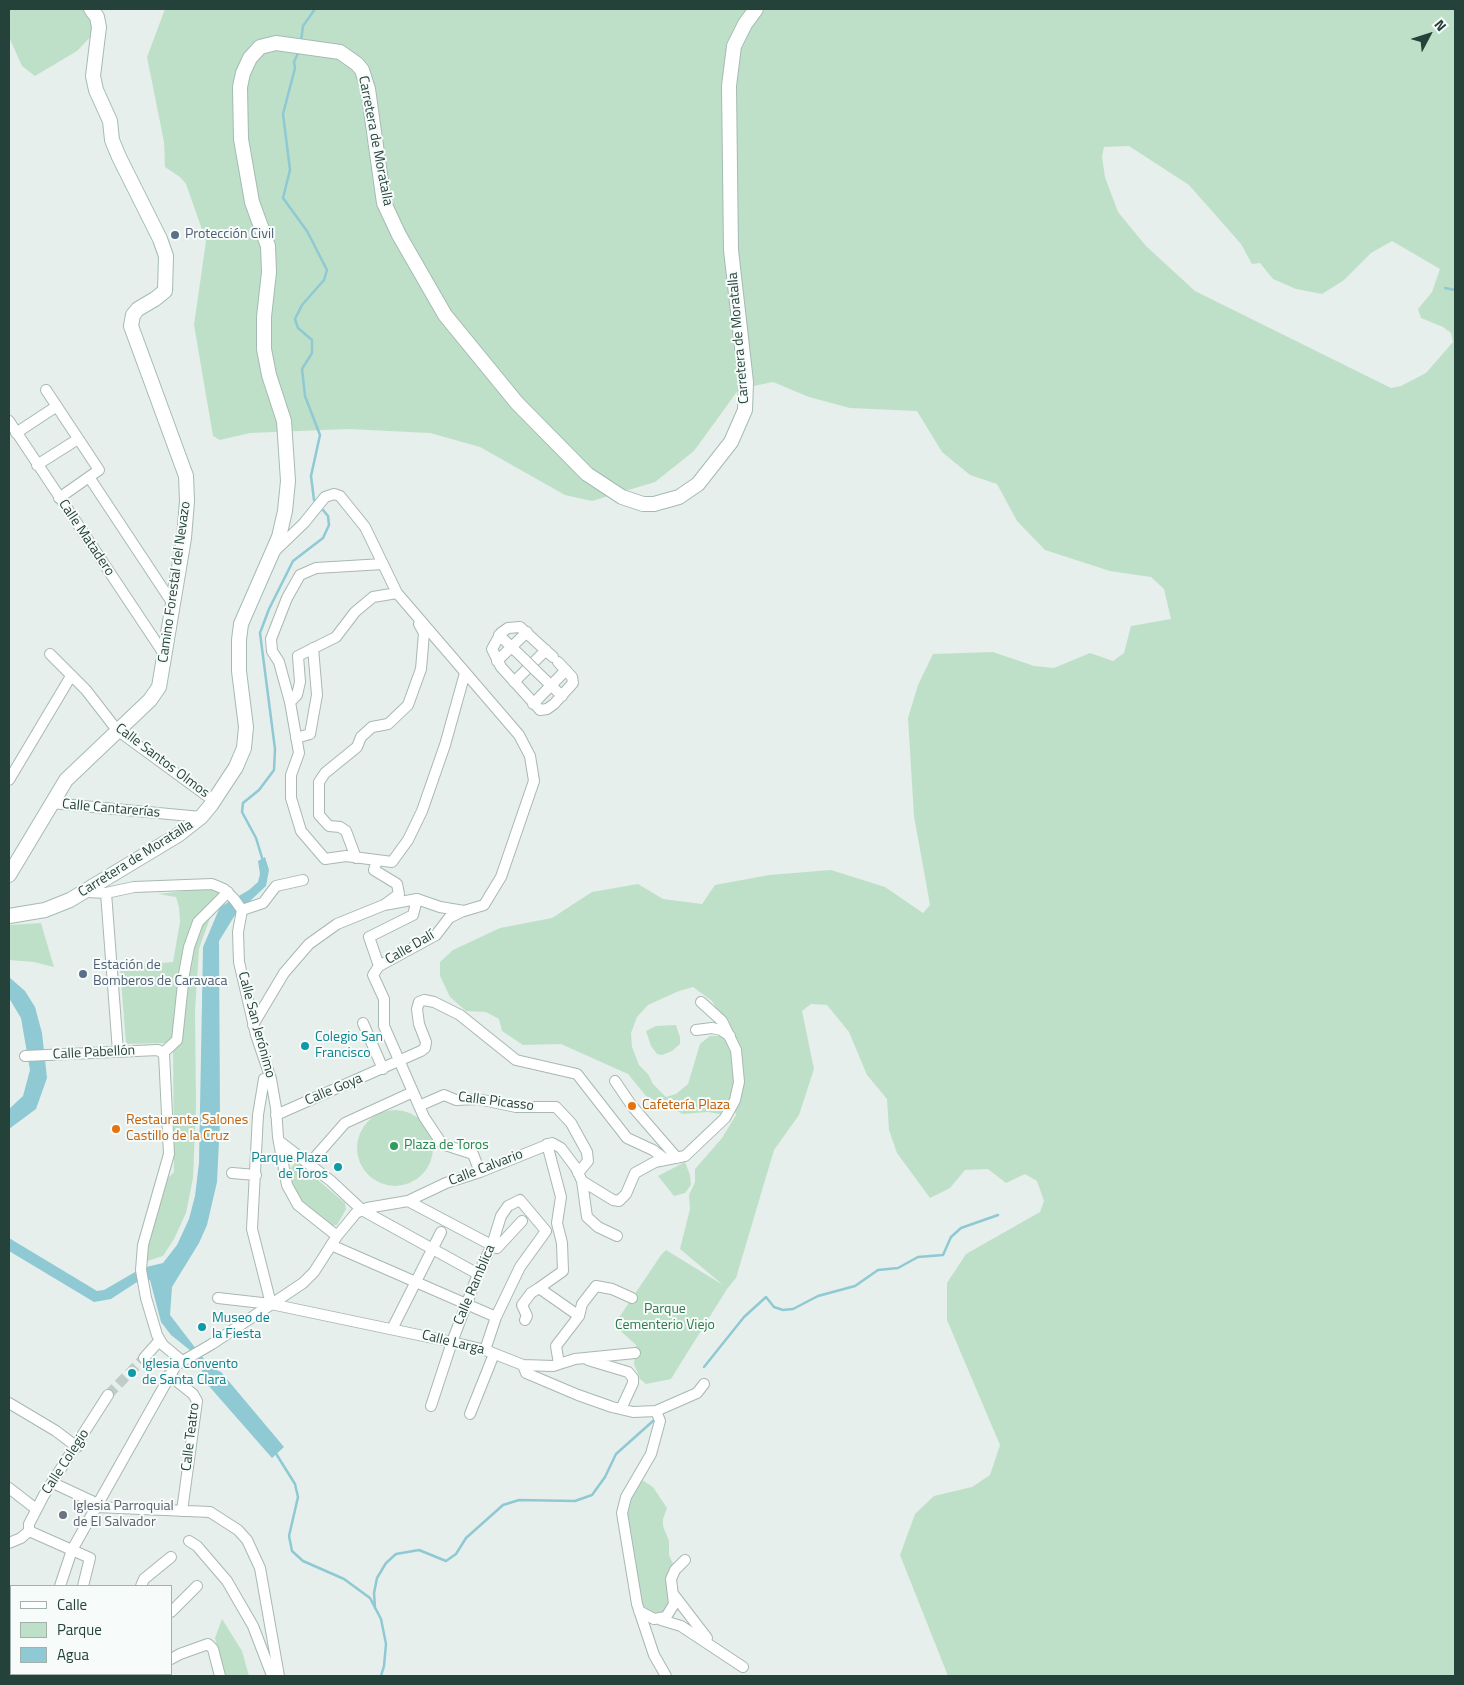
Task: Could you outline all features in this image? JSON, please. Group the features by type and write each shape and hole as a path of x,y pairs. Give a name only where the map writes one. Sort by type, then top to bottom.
{"main road":[{"name":"Camino Forestal del Nevazo","path":"9,875 51,803 73,772 156,692 161,680 184,538 187,482 131,326 133,315 155,300 165,290 166,256 160,239 112,140 110,121 96,90 93,76 99,27 97,17 91,9"},
{"name":"Carretera de Moratalla","path":"9,916 45,910 87,892 105,887 201,817 236,767 244,748 246,727 239,671 239,640 246,608 279,537 286,511 287,440 284,421 266,363 264,317 269,257 268,246 252,202 242,157 241,79 250,58 260,47 276,43 325,49 346,55 362,70 368,89 384,203 422,276 458,333 516,403 587,474 622,497 643,504 654,504 679,497 698,484 732,442 745,410 746,382 731,240 729,86 734,46 745,24 756,9"}],"street":[{"path":"46,390 99,470 59,498"},
{"path":"16,432 56,406"},
{"name":"Calle Matadero","path":"9,421 164,654"},
{"path":"37,465 78,439"},
{"path":"89,477 173,604"},
{"path":"253,1025 284,974 309,944 337,924 384,906 417,900 440,907 464,910 484,905 501,877 534,781 530,756 518,735 397,593 365,527 340,496 334,494 325,496 304,523 271,554"},
{"path":"383,564 316,568 304,572 297,580 277,623 271,644 290,702 299,753 292,775 291,798 301,831 325,859 356,858 392,862 408,840 422,811 445,745 465,673"},
{"path":"290,702 297,695 300,682 298,656 336,637 355,612 373,597 397,593"},
{"path":"356,858 346,831 340,827 329,826 319,815 319,782 325,773 357,747 361,737 372,727 388,724 408,705 421,669 424,633 413,612"},
{"path":"513,626 527,632 572,677 573,683 547,709 540,710 532,704 497,661 492,649 499,635 513,626"},
{"path":"497,661 527,632"},
{"path":"499,635 562,696"},
{"path":"296,738 310,734 317,695 313,648"},
{"name":"Calle Santos Olmos","path":"50,654 86,690 117,730 214,801"},
{"path":"514,682 553,656"},
{"path":"532,704 566,670"},
{"path":"9,780 71,676"},
{"name":"Calle Cantarerías","path":"51,803 201,817"},
{"path":"377,860 374,870 391,879 399,890 395,899 384,906"},
{"path":"120,875 134,887"},
{"path":"118,890 123,882 120,875"},
{"path":"118,1052 105,887 118,890 134,887 212,884 231,895 241,909 263,903 276,886 303,880"},
{"path":"190,1356 160,1340 144,1290 141,1263 144,1245 169,1154 163,1052 177,1040 184,974 189,948 198,922 231,895"},
{"path":"417,900 413,915 369,937 379,966 373,975 384,999 384,1026 419,1106 438,1140 448,1147 473,1154 480,1172"},
{"name":"Calle San Jerónimo","path":"241,909 238,948 253,1025 271,1079 287,1185 291,1196 308,1215 336,1236"},
{"name":"Calle Dalí","path":"379,966 436,935 449,918 464,910"},
{"name":"Calle Goya","path":"276,1115 400,1062 425,1048 426,1042 419,1024 417,1009 419,1002 424,1000 434,1002 460,1015 516,1060 577,1074 627,1138 653,1150 665,1159"},
{"path":"526,1320 527,1316 522,1305 531,1292 563,1271 562,1243 556,1223 561,1197 547,1144 557,1144 580,1177 613,1200 618,1201 626,1194 635,1174 655,1162 691,1153 725,1118 734,1100 739,1082 738,1063 731,1036 722,1021 701,1002"},
{"path":"363,1023 383,1069"},
{"path":"696,1030 712,1028 721,1030 731,1036"},
{"name":"Calle Pabellón","path":"25,1056 163,1052"},
{"path":"270,1304 252,1229 258,1114 264,1079 271,1079"},
{"path":"615,1081 632,1106 677,1158"},
{"path":"309,1164 345,1123 413,1092"},
{"name":"Calle Picasso","path":"419,1106 444,1095 456,1100 478,1099 516,1107 556,1107 571,1123 587,1152 588,1161 580,1177"},
{"path":"279,1141 362,1210 478,1274"},
{"name":"Calle Calvario","path":"362,1210 408,1201 547,1144"},
{"path":"232,1173 256,1174"},
{"path":"580,1177 588,1217 598,1227 617,1236"},
{"path":"346,1196 352,1208 351,1218"},
{"name":"Calle Ramblica","path":"431,1406 452,1342 478,1274 492,1245 501,1216 508,1206 520,1200 546,1231 520,1267 496,1317"},
{"path":"408,1201 497,1248 522,1221"},
{"path":"60,1585 72,1550 169,1375 190,1356 308,1278 336,1236 351,1218 362,1210"},
{"path":"392,1329 441,1232"},
{"path":"331,1246 496,1317 490,1352 470,1414"},
{"path":"559,1364 556,1346 579,1316 582,1304 596,1286 612,1289 632,1298"},
{"path":"539,1288 579,1316"},
{"name":"Calle Larga","path":"218,1298 270,1304 452,1342 490,1352 524,1365 559,1364 575,1359 635,1353"},
{"path":"144,1358 160,1340"},
{"path":"585,1359 628,1372 633,1378 633,1383 621,1409"},
{"path":"524,1365 526,1373 578,1395 621,1409 656,1411 697,1393 704,1384"},
{"name":"Calle Teatro","path":"169,1375 193,1394 197,1401 182,1511"},
{"name":"Calle Colegio","path":"29,1531 28,1528 36,1509 108,1395"},
{"path":"9,1403 56,1430 76,1447"},
{"path":"656,1411 660,1421 651,1454 626,1497 622,1513 639,1611 654,1655 666,1676"},
{"path":"53,1483 97,1506 210,1512 238,1530 247,1540 255,1555 264,1584 279,1674 271,1673 253,1626 239,1600 214,1565 189,1542"},
{"path":"9,1488 36,1509"},
{"path":"9,1543 22,1538 29,1531 90,1558 83,1585"},
{"path":"141,1585 144,1579 171,1557"},
{"path":"660,1620 666,1618 673,1608 674,1595 671,1579 675,1570 685,1560"},
{"path":"172,1611 197,1586"},
{"path":"674,1595 716,1648"},
{"path":"639,1611 654,1619 675,1622 742,1667"},
{"path":"172,1659 180,1654 208,1644 213,1649 220,1676"},
{"path":"264,1676 267,1664"}],"green space":[{"path":"9,9 95,9 94,33 77,51 35,76 22,66 9,37"},
{"name":"Parque Cementerio Viejo","path":"165,9 1455,9 1455,1676 948,1676 900,1555 915,1514 934,1496 972,1487 990,1475 1000,1445 947,1320 947,1283 966,1254 1040,1212 1044,1201 1037,1181 1025,1174 1006,1183 988,1169 965,1170 950,1188 930,1198 897,1153 889,1130 887,1099 867,1075 849,1032 827,1005 811,1004 802,1011 814,1069 799,1115 774,1150 736,1278 727,1289 671,1379 646,1384 640,1379 634,1364 636,1345 614,1325 666,1250 723,1285 680,1249 690,1209 689,1195 695,1182 695,1169 722,1138 736,1115 735,1111 731,1109 720,1114 708,1112 683,1114 646,1096 628,1074 561,1044 523,1045 502,1031 499,1019 486,1012 466,1011 450,997 440,976 440,962 453,950 500,928 552,918 592,892 638,884 663,899 702,904 715,885 769,875 831,870 885,887 923,913 930,905 914,816 908,718 918,685 933,654 993,652 1034,666 1054,668 1090,653 1113,661 1124,653 1131,626 1171,619 1164,589 1151,577 1110,571 1045,550 1017,521 997,484 970,475 942,452 917,411 850,408 809,397 773,382 739,389 694,451 655,482 592,501 565,495 480,447 430,433 348,429 250,433 220,440 213,436 194,325 206,241 186,184 180,177 165,167 164,142 147,57","holes":["1129,146 1189,185 1241,244 1252,264 1260,263 1273,279 1296,289 1322,294 1344,280 1371,253 1392,241 1440,269 1432,292 1418,309 1421,318 1443,327 1451,333 1453,342 1426,373 1401,386 1391,388 1195,291 1146,246 1118,212 1105,177 1102,157 1104,147","693,987 712,1001 731,1036 710,1036 700,1044 688,1084 676,1094 666,1097 653,1084 648,1074 639,1065 632,1047 631,1033 637,1017 648,1005"]},
{"path":"202,889 215,890 223,894 211,915 199,949 195,1011 196,1107 193,1178 186,1213 174,1239 163,1256 141,1263 161,1185 174,1172 173,1043 126,1044 120,967 173,962 180,922 179,907 176,897 158,894"},
{"path":"41,923 54,967 34,962 9,960 9,925"},
{"path":"676,1025 680,1044 672,1051 662,1055 657,1054 651,1046 646,1031 656,1026"},
{"path":"388,1110 402,1110 416,1116 427,1127 433,1141 430,1163 422,1175 402,1186 388,1186 374,1180 363,1169 357,1155 357,1141 363,1127 374,1116"},
{"path":"685,1162 690,1175 691,1185 685,1193 674,1196 658,1176"},
{"path":"295,1163 299,1164 345,1203 346,1209 337,1225 330,1226 302,1202 291,1186 290,1169"},
{"path":"642,1480 653,1487 667,1508 663,1519 663,1526 669,1541 669,1555 674,1566 666,1578 671,1606 659,1616 643,1608 640,1601 627,1524 628,1505"},
{"path":"222,1619 242,1651 249,1676 222,1676 215,1638"}],"water":[{"path":"265,857 269,870 266,886 235,915 219,941 220,1121 217,1182 207,1225 199,1243 172,1287 170,1315 210,1367 221,1372 284,1447 272,1458 208,1385 198,1361 191,1351 171,1335 161,1322 150,1280 137,1282 111,1299 94,1302 9,1251 9,1238 97,1291 104,1290 142,1268 163,1263 177,1245 189,1219 195,1196 199,1163 203,947 220,907 249,890 258,882 260,874 258,861"},
{"path":"9,977 25,991 35,1007 42,1033 47,1078 36,1109 9,1129 9,1109 23,1096 30,1070 21,1018 9,998"}],"waterway":[{"path":"301,41 303,26 315,9"},
{"path":"299,51 294,62 295,68 283,114 290,170 283,198 307,231 327,270 324,280 302,305 295,319 298,328 312,340 312,353 302,369 305,396 320,435 311,476 314,500"},
{"path":"1445,288 1455,290"},
{"path":"263,861 256,838 242,812 243,803 259,790 274,770 275,749 260,633 269,609 293,561 323,538 329,525 328,516 323,510"},
{"path":"704,1367 744,1317 766,1297 774,1307 783,1310 793,1309 818,1296 855,1286 878,1270 898,1268 918,1257 943,1255 951,1237 961,1228 998,1215"},
{"path":"375,1608 374,1593 377,1578 386,1563 396,1554 419,1550 446,1561 456,1554 466,1538 503,1505 519,1500 575,1501 592,1495 605,1477 616,1454 653,1421"},
{"path":"275,1452 295,1484 298,1497 289,1536 292,1551 303,1561 344,1579 370,1598 381,1619 386,1644 381,1676"}],"tunnel":[{"path":"108,1395 144,1358"}],"place":[{"name":"Protección Civil","path":"175,235"},
{"name":"Estación de Bomberos de Caravaca","path":"83,974"},
{"name":"Colegio San Francisco","path":"305,1046"},
{"name":"Cafetería Plaza","path":"632,1106"},
{"name":"Restaurante Salones Castillo de la Cruz","path":"116,1129"},
{"name":"Plaza de Toros","path":"394,1146"},
{"name":"Parque Plaza de Toros","path":"338,1167"},
{"name":"Museo de la Fiesta","path":"202,1327"},
{"name":"Iglesia Convento de Santa Clara","path":"132,1373"},
{"name":"Iglesia Parroquial de El Salvador","path":"63,1515"}]}
